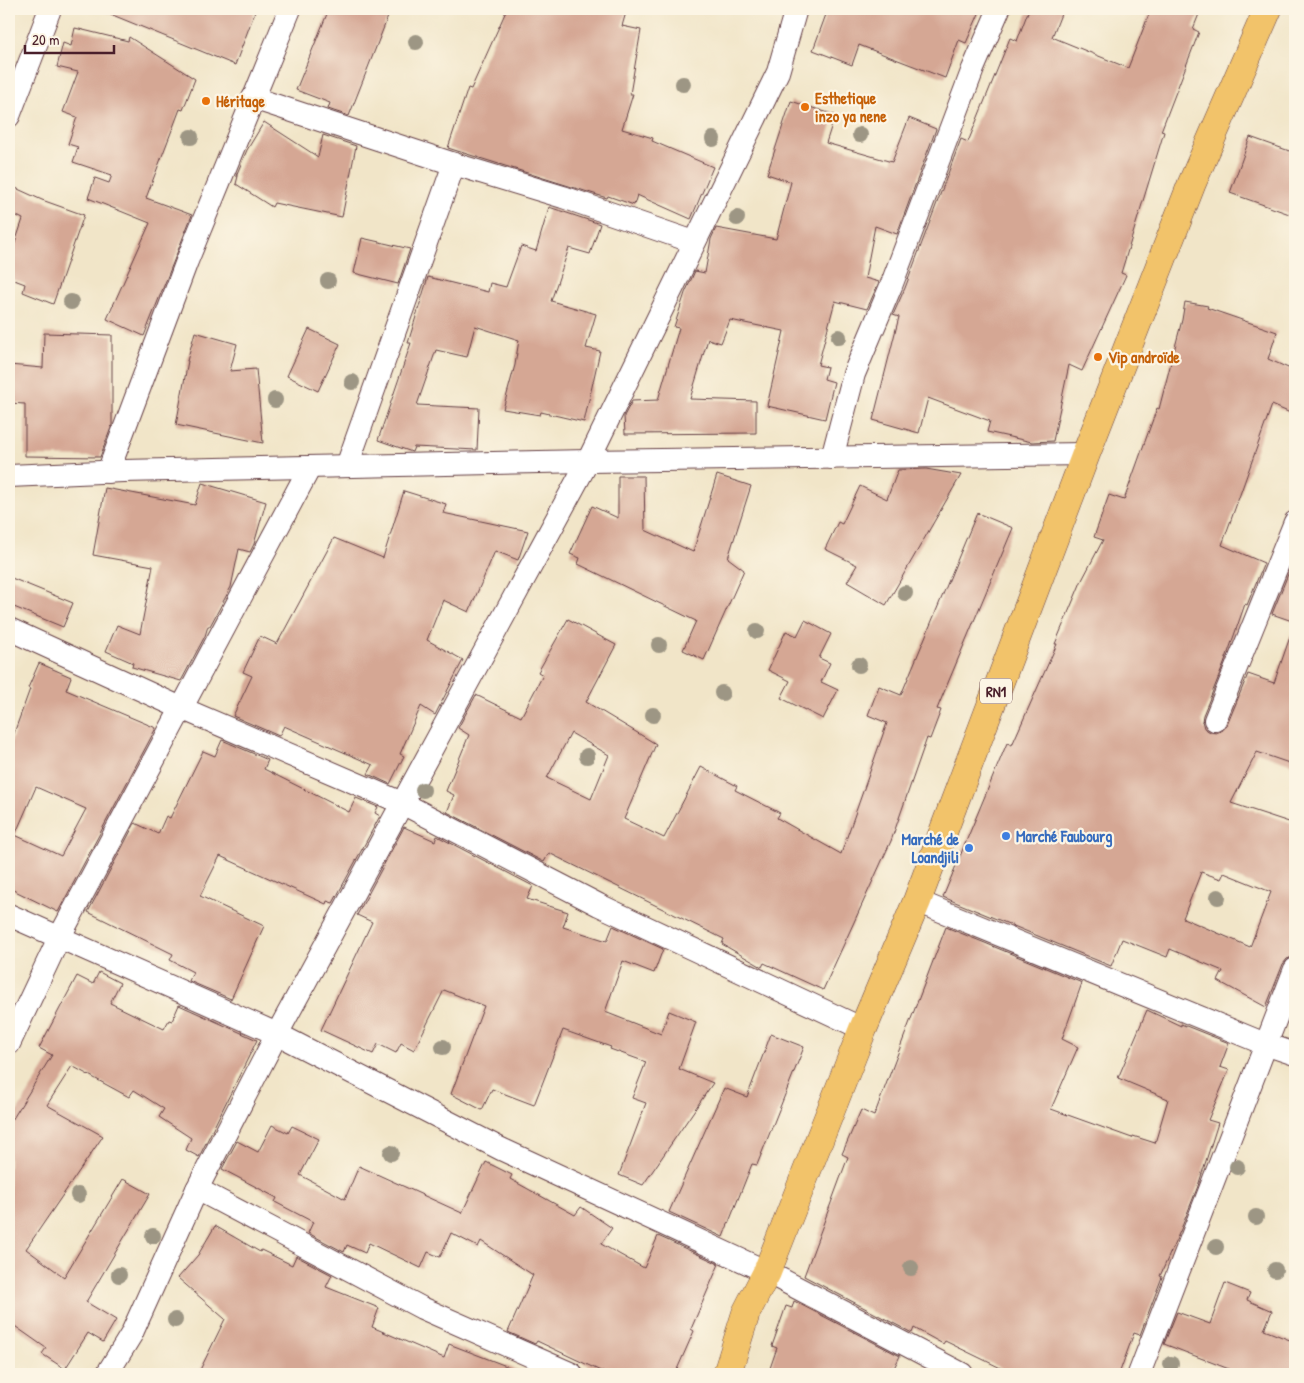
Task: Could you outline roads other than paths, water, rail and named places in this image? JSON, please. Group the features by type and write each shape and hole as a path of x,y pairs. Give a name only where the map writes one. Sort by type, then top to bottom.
{"highway":[{"name":"RN1","path":"727,1374 746,1313 767,1272 863,1030 917,901 1086,454 1192,183 1268,9"}],"street":[{"path":"9,116 50,9"},
{"path":"108,472 187,261 290,9"},
{"path":"107,1374 131,1335 197,1189 277,1034 588,461 778,72 796,9"},
{"path":"832,458 854,374 891,286 973,69 999,9"},
{"path":"253,98 454,164 563,197 694,242"},
{"path":"347,466 454,164"},
{"path":"9,476 588,461 1086,454"},
{"path":"9,1044 59,938 310,467"},
{"path":"1215,720 1295,522"},
{"path":"9,629 180,708 402,803 600,906 863,1030"},
{"path":"917,901 1265,1044 1295,1054"},
{"path":"9,915 277,1034 500,1149 767,1272 962,1374"},
{"path":"1139,1374 1295,969"},
{"path":"197,1189 422,1308 572,1374"}],"place":[{"name":"Héritage","path":"206,101"},
{"name":"Esthetique inzo ya nene","path":"805,107"},
{"name":"Vip androïde","path":"1098,357"},
{"name":"Marché Faubourg","path":"1006,836"},
{"name":"Marché de Loandjili","path":"969,848"}]}
